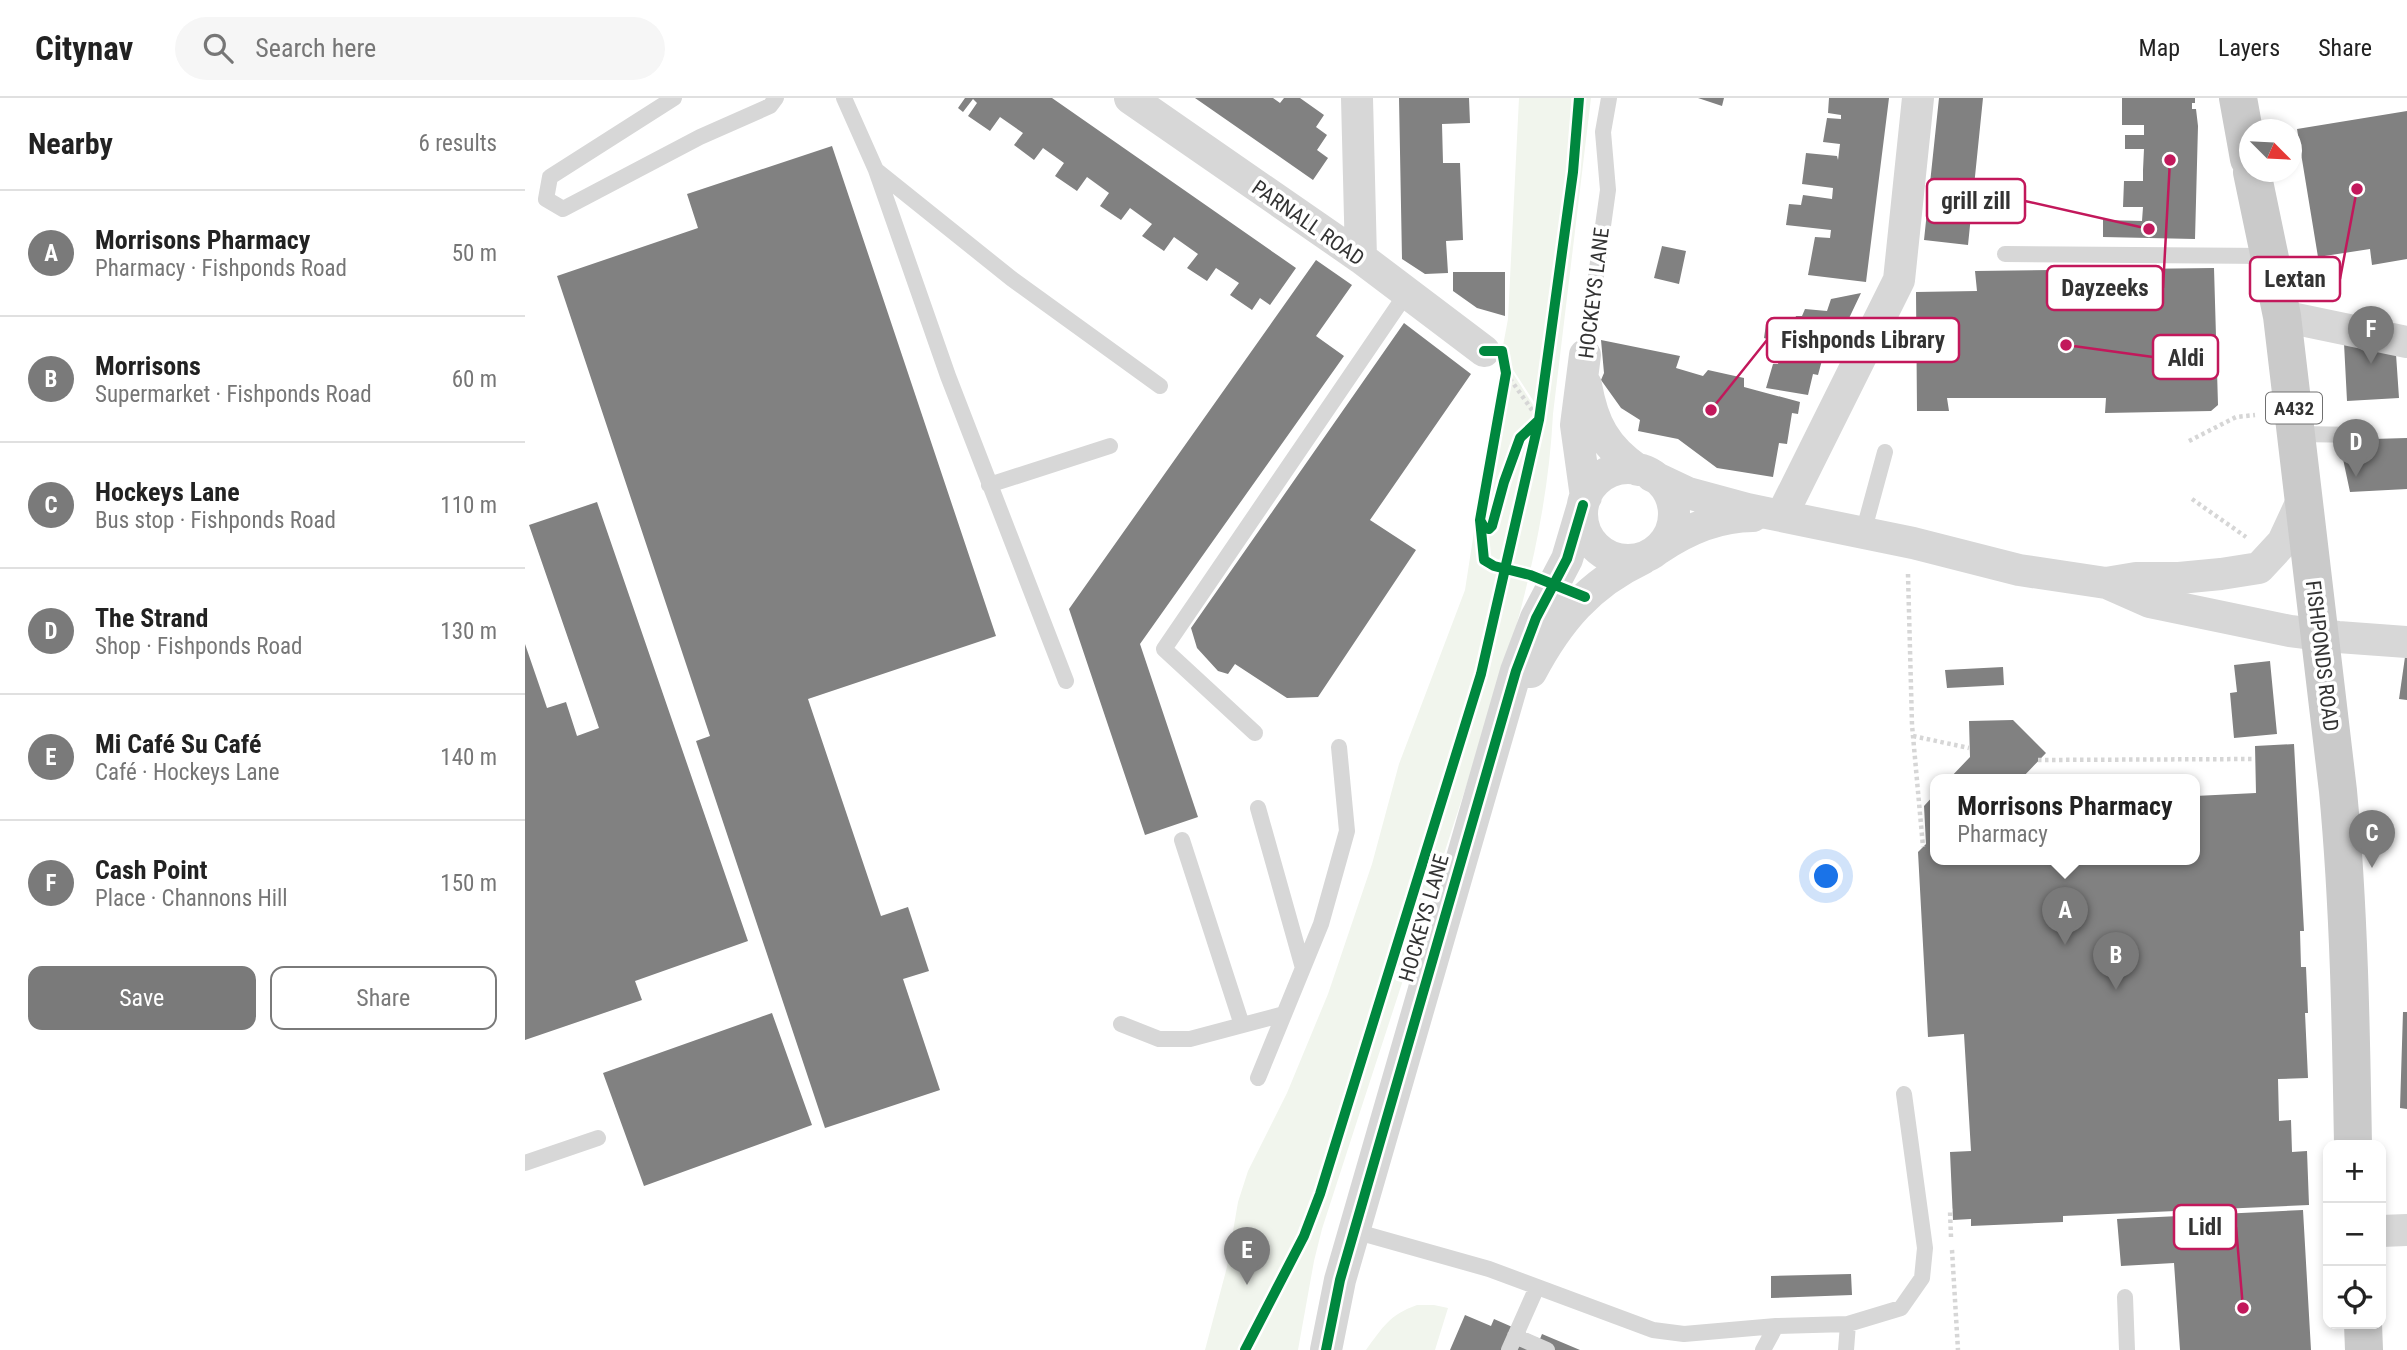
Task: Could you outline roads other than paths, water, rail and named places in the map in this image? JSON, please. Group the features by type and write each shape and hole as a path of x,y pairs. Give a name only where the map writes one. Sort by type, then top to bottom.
{"main road":[{"path":"2238,98 2242,119"},
{"name":"FISHPONDS ROAD","path":"2254,182 2282,316 2342,838 2353,1140"},
{"path":"2363,1329 2364,1350"}],"street":[{"name":"PARNALL ROAD","path":"1130,98 1360,258 1495,362"},
{"path":"1357,98 1360,258"},
{"path":"1782,515 1899,280 1918,98"},
{"path":"2282,316 2407,342"},
{"path":"1585,355 1576,425 1584,501 1584,529 1598,549 1620,560 1651,553"},
{"name":"HOCKEYS LANE","path":"1585,355 1586,385 1597,425 1613,451 1664,486 1673,506 1671,529 1651,553"},
{"name":"HOCKEYS LANE","path":"1326,1350 1354,1231 1526,640 1567,559 1584,501 1594,484 1607,474 1622,469 1645,473 1710,500 1907,542 2019,570 2106,583 2150,602 2319,635 2407,642"},
{"name":"HOCKEYS LANE","path":"2106,583 2136,578 2221,574 2259,568 2283,542 2302,501"},
{"name":"HOCKEYS LANE","path":"1496,742 1553,633 1603,580 1687,532 1745,516 1782,515"},
{"path":"2386,1231 2407,1230"}],"lane":[{"path":"674,98 550,177 545,199 563,209 700,137 770,106 776,98"},
{"path":"844,98 877,170 989,485 1066,681"},
{"name":"HOCKEYS LANE","path":"1585,355 1608,190 1603,132 1609,98"},
{"path":"877,170 1013,279 1160,386"},
{"path":"2005,254 2269,256"},
{"path":"1255,733 1164,649 1406,294"},
{"path":"2297,434 2363,435"},
{"path":"989,485 1110,446"},
{"path":"1863,533 1885,452"},
{"path":"1258,1078 1321,925 1347,831 1339,747"},
{"path":"1258,808 1303,968"},
{"path":"1182,840 1242,1025"},
{"path":"1121,1024 1159,1039 1190,1039 1284,1014"},
{"path":"1354,1231 1489,1269 1653,1330 1683,1334 1776,1326 1848,1324 1901,1308 1922,1278 1925,1248 1904,1094"},
{"path":"525,1163 598,1139"},
{"path":"1537,1287 1512,1343 1547,1350"},
{"path":"2125,1297 2127,1350"},
{"path":"1846,1350 1848,1324"},
{"path":"1763,1350 1776,1326"}],"place":[{"name":"Dayzeeks","path":"2170,160"},
{"name":"Lextan","path":"2357,189"},
{"name":"grill zill","path":"2149,229"},
{"name":"Aldi","path":"2066,345"},
{"name":"Cash Point","path":"2371,364"},
{"name":"Fishponds Library","path":"1711,410"},
{"name":"The Strand","path":"2356,477"},
{"name":"Hockeys Lane","path":"2372,868"},
{"name":"Morrisons Pharmacy","path":"2065,945"},
{"name":"Morrisons","path":"2116,990"},
{"name":"Mi Café Su Café","path":"1247,1285"},
{"name":"Lidl","path":"2243,1308"}]}
